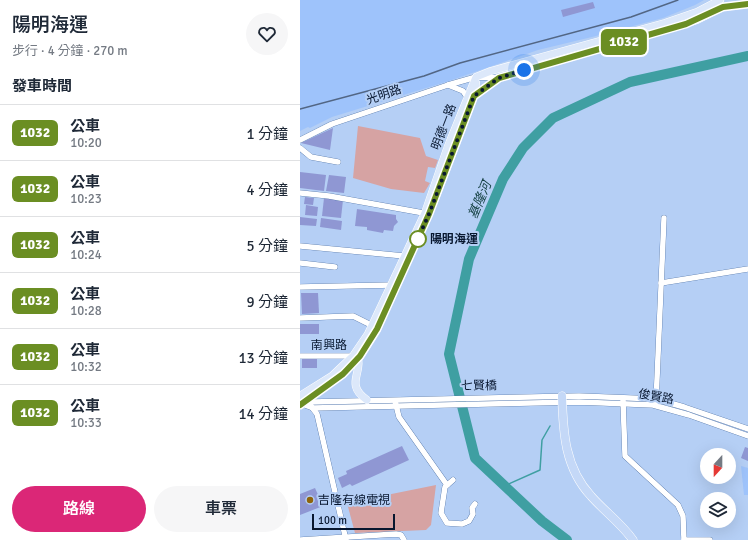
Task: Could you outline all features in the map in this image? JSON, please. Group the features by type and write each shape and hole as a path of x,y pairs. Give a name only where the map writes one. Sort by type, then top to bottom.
{"highway":[{"path":"560,401 566,451 576,476 591,497 633,540"}],"main road":[{"path":"476,77 491,71 665,23 697,12 720,0"},
{"path":"471,96 499,78 697,20 723,7 748,4"},
{"name":"明德一路","path":"356,357 427,214 471,96 476,77"},
{"name":"明德一路","path":"302,400 343,374 377,329 404,256 427,214"},
{"path":"356,357 355,384 360,394 367,400"}],"street":[{"name":"光明路","path":"300,140 332,124 448,85 476,77 499,78"},
{"path":"448,85 471,96"},
{"path":"300,148 311,157 338,162"},
{"path":"300,193 329,196 427,214"},
{"path":"656,406 664,218"},
{"path":"300,246 404,256"},
{"path":"300,263 336,267"},
{"path":"661,282 748,269"},
{"path":"300,287 393,285"},
{"path":"300,318 353,316 372,326"},
{"name":"南興路","path":"300,356 356,357"},
{"name":"俊賢路","path":"560,401 656,399 748,429"},
{"path":"302,400 367,400 395,402"},
{"path":"302,400 313,408 317,414 346,538"},
{"path":"623,400 625,456 678,504 683,516 684,540 710,540"},
{"name":"俊賢路","path":"623,400 656,406 689,415 748,436"},
{"name":"七賢橋","path":"395,402 560,401"},
{"path":"313,408 395,402"},
{"path":"395,402 399,417 447,485"},
{"path":"453,480 445,487 441,513 447,523 462,524 469,521 473,514 472,508 475,504"},
{"path":"300,540 396,534 401,535 404,540"}],"shaded area":[{"path":"300,0 704,0 663,18 538,50 449,81 332,117 310,128 308,127 300,131"},
{"path":"358,126 420,138 426,156 438,160 435,168 428,167 425,181 430,183 424,193 391,189 353,178"},
{"path":"741,466 748,468 748,495 744,495"},
{"path":"436,485 431,525 426,530 355,533 347,503"}],"building":[{"path":"593,2 595,8 563,17 561,10"},
{"path":"333,128 330,150 301,143"},
{"path":"300,172 326,175 324,191 300,188"},
{"path":"329,175 346,177 344,193 326,191"},
{"path":"305,197 314,198 313,205 304,204"},
{"path":"324,198 343,200 341,218 322,216"},
{"path":"306,205 318,207 317,216 305,215"},
{"path":"357,209 396,215 398,222 394,226 393,231 384,230 383,233 367,230 367,227 355,226"},
{"path":"300,217 317,219 316,226 300,225"},
{"path":"321,218 342,221 341,230 320,227"},
{"path":"301,293 318,293 319,313 302,314"},
{"path":"300,324 319,324 319,334 300,334"},
{"path":"302,357 317,357 317,368 302,368"},
{"path":"402,446 409,460 352,486 350,484 342,488 338,478 347,474 346,471"},
{"path":"745,447 748,448 748,461 741,458"},
{"name":"吉隆有線電視","path":"315,488 323,506 300,515 300,494"}],"waterway":[{"name":"基隆河","path":"567,540 542,521 475,458 449,354 469,259 503,179 523,148 553,118 630,82 748,56"},
{"path":"504,486 540,470 542,440 550,426"}],"railway":[{"path":"300,109 424,76 460,63 631,17 678,0"}],"bus line":[{"name":"1032","path":"300,405 334,382 343,374 360,356 377,329 429,214 460,129 474,96 499,78 686,24 723,7 748,4"}],"place":[{"name":"陽明海運","path":"418,239"},
{"name":"吉隆有線電視","path":"310,500"}],"route":[{"path":"418,239 416,243 429,214 460,129 474,96 499,78 524,70"}]}
